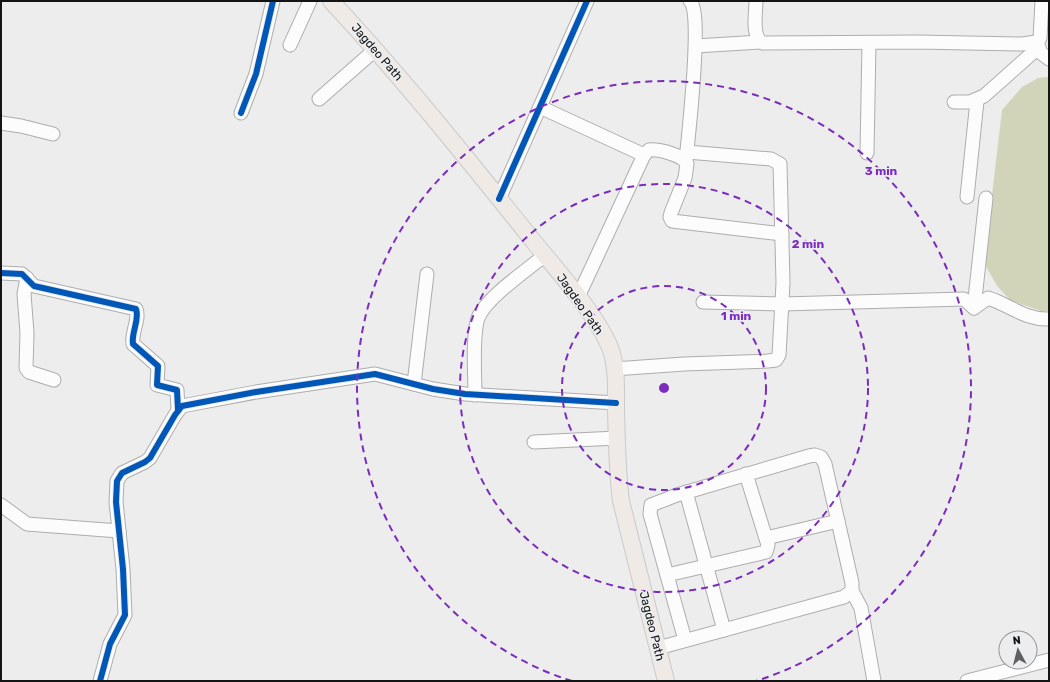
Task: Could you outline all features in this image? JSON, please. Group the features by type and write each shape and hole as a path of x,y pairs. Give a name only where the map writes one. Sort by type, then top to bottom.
{"main road":[{"name":"Jagdeo Path","path":"331,1 376,49 545,255 578,297 601,331 611,351 614,369 616,403 617,474 621,501 666,681"}],"street":[{"path":"241,113 256,74 273,1"},
{"path":"290,45 310,1"},
{"path":"499,199 587,1"},
{"path":"690,1 694,8 696,46 686,157 687,172 670,217 672,221 782,234"},
{"path":"756,1 756,31 760,42"},
{"path":"1042,1 1041,41 1044,56 1049,59"},
{"path":"696,46 760,42 769,44 1022,44 1041,41"},
{"path":"954,102 977,100 1041,41"},
{"path":"867,153 869,43"},
{"path":"319,99 376,49"},
{"path":"967,197 977,100"},
{"path":"540,107 644,155"},
{"path":"1,123 21,126 53,134"},
{"path":"578,297 644,155 649,150 656,150 679,157 771,160 779,162 782,174 782,304 780,352 776,360 614,369"},
{"path":"974,308 986,198"},
{"path":"475,395 476,332 478,320 482,310 490,300 545,255"},
{"path":"1,273 22,274 34,286 136,309 137,315 132,336 133,344 158,366 156,385 177,390 178,410"},
{"path":"414,384 427,274"},
{"path":"27,278 24,294 27,333 26,368 29,372 54,380"},
{"path":"974,308 988,298 1019,314 1032,318 1049,318"},
{"path":"703,302 782,304 964,299 974,308"},
{"path":"100,681 110,644 125,615 116,496 119,477 150,458 178,410 190,403 369,375 448,392 475,395 616,403"},
{"path":"534,442 617,438"},
{"path":"685,640 650,507 654,503 686,492 809,456 819,455 822,457 825,464 852,583 852,591 861,608 874,681"},
{"path":"667,575 765,553 768,548 766,538 746,474"},
{"path":"686,492 724,630"},
{"path":"1,505 27,524 119,531"},
{"path":"766,538 838,521"},
{"path":"658,648 844,597 852,591"},
{"path":"967,681 1049,660"}],"green space":[{"path":"1049,77 1049,311 1041,311 1010,300 997,286 984,263 1002,110 1022,87 1038,78"}],"cycle path":[{"path":"241,113 256,74 273,1"},
{"path":"499,199 587,1"},
{"path":"1,273 22,274 34,286 136,309 137,317 133,335 133,344 158,366 157,385 177,390 178,410"},
{"path":"100,681 110,644 125,615 123,569 116,502 117,481 122,473 150,458 175,415 182,406 256,392 375,374 433,389 465,394 616,403"}]}
